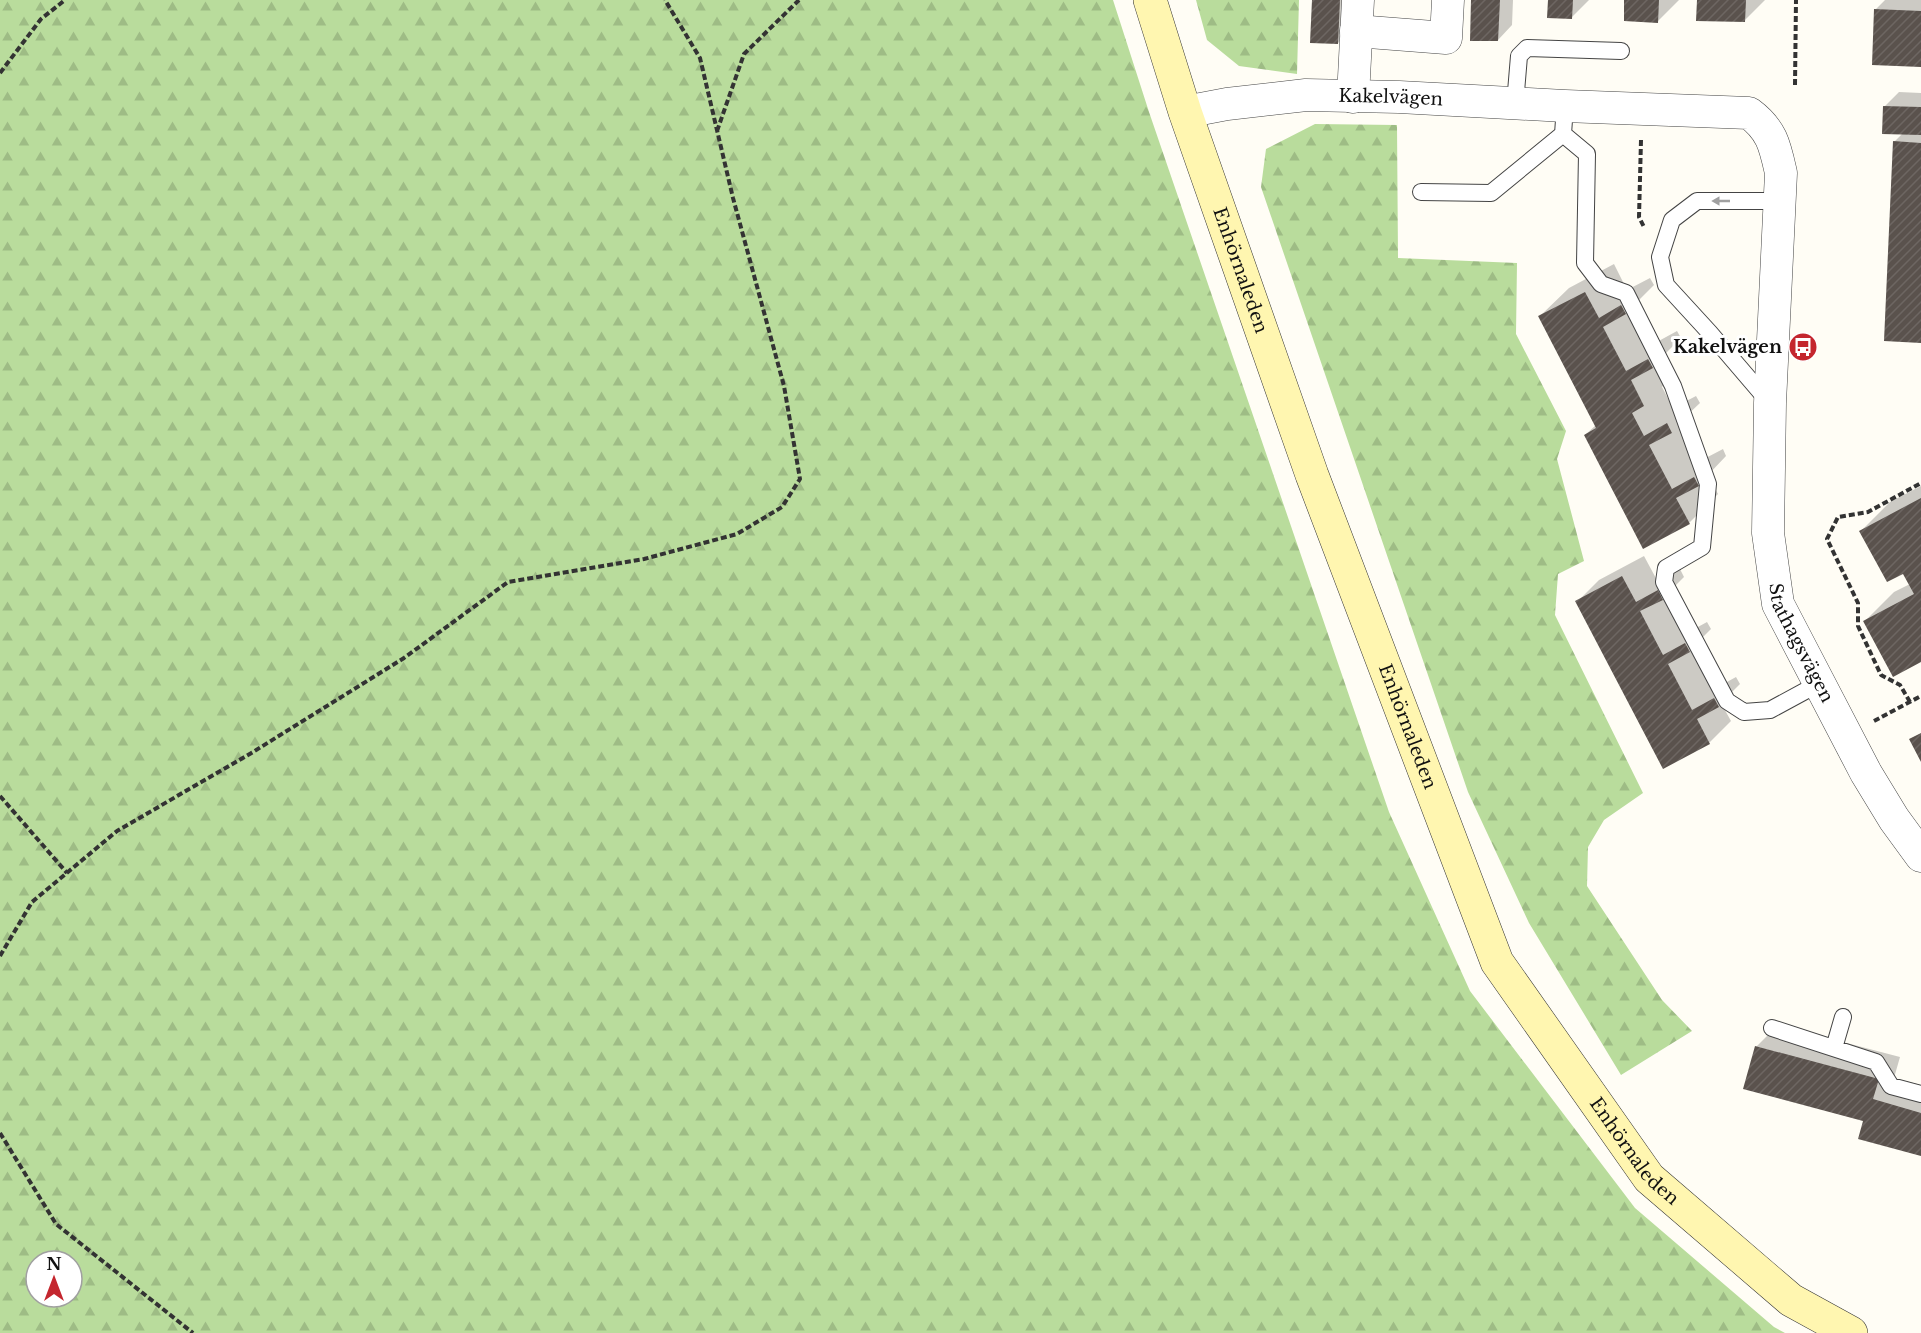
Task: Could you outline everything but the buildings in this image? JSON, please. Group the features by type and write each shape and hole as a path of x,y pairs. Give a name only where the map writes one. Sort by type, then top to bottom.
{"street":[{"name":"Enhörnaleden","path":"1150,0 1185,112 1312,475 1497,962 1649,1178 1791,1300 1851,1333"},
{"path":"1353,97 1358,0"},
{"path":"1356,31 1446,38 1448,0"},
{"name":"Kakelvägen","path":"1185,112 1227,104 1306,95 1399,97 1515,104 1564,120 1642,110 1749,113 1762,123 1774,142 1781,173 1780,201"},
{"name":"Stathagsvägen","path":"1780,201 1770,404 1768,533 1778,604 1845,735 1894,819 1921,856"}],"lane":[{"path":"1515,104 1519,56 1527,48 1621,51"},
{"path":"1420,192 1491,193 1564,120 1587,154 1585,263 1601,284 1626,293 1673,386 1708,484 1702,547 1666,568 1664,582 1727,701 1744,712 1770,710 1818,684"},
{"path":"1770,404 1666,285 1660,257 1671,220 1697,201 1780,201"},
{"path":"1834,1048 1843,1017"},
{"path":"1772,1028 1876,1062 1891,1086 1921,1094"}],"path":[{"path":"0,73 41,19 65,0"},
{"path":"0,956 32,902 117,831 253,752 404,658 508,582 644,559 737,534 782,507 800,479 784,386 733,198 700,58 665,0"},
{"path":"717,131 744,54 799,0"},
{"path":"1794,85 1796,0"},
{"path":"1642,110 1639,217 1660,257"},
{"path":"1910,702 1900,685 1881,675 1858,626 1858,603 1827,539 1838,517 1868,512 1921,483"},
{"path":"1845,735 1921,696"},
{"path":"0,796 67,873"},
{"path":"0,1133 56,1224 193,1333"}],"green space":[{"path":"0,0 1113,0 1149,112 1389,812 1470,991 1635,1208 1774,1327 1785,1333 0,1333"},
{"path":"1196,0 1299,0 1297,74 1239,66 1207,40"},
{"path":"1315,124 1397,125 1398,258 1517,263 1516,334 1566,431 1557,459 1584,561 1558,574 1555,615 1643,793 1604,820 1588,847 1587,886 1662,1000 1692,1031 1621,1075 1529,923 1468,792 1261,187 1266,149"}],"place":[{"name":"Kakelvägen","path":"1803,347"}]}
